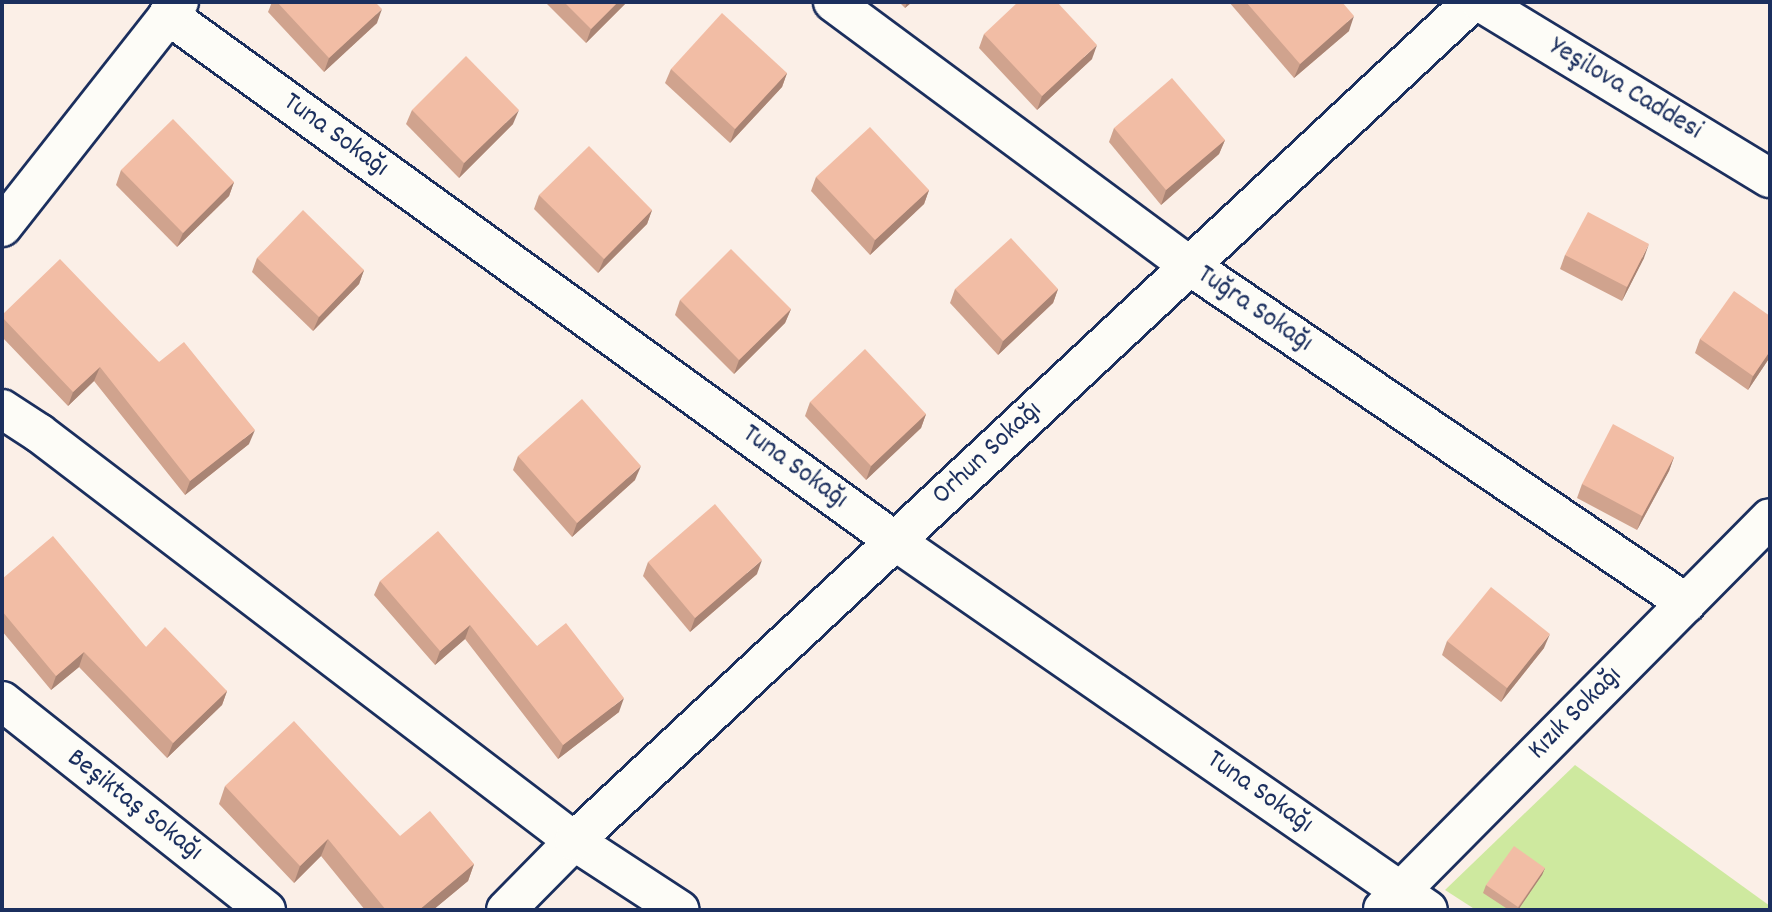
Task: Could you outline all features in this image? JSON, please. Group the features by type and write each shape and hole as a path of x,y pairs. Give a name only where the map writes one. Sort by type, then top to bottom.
{"street":[{"name":"Tuğra Sokağı","path":"833,2 1190,266 1686,603"},
{"name":"Orhun Sokağı","path":"506,910 574,841 1472,2"},
{"name":"Yeşilova Caddesi","path":"1480,2 1770,178"},
{"path":"2,227 174,8"},
{"name":"Tuna Sokağı","path":"174,8 895,541 1403,904"},
{"path":"2,409 50,441 574,841 680,910"},
{"name":"Kızık Sokağı","path":"1403,904 1686,603 1770,518"},
{"name":"Beşiktaş Sokağı","path":"2,701 266,910"}],"green space":[{"path":"1575,765 1770,906 1770,910 1476,910 1445,890"}],"building":[{"path":"277,2 375,2 382,9 329,58"},
{"path":"564,2 618,2 591,29"},
{"path":"1018,2 1057,2 1097,45 1042,96 984,34"},
{"path":"1246,2 1342,2 1354,16 1300,64"},
{"path":"722,13 787,73 735,129 671,69"},
{"path":"466,56 519,110 464,163 412,110"},
{"path":"1172,78 1225,140 1166,190 1114,128"},
{"path":"173,119 234,182 183,233 121,170"},
{"path":"870,127 929,190 875,240 816,177"},
{"path":"589,146 652,210 604,259 539,195"},
{"path":"303,210 364,270 319,317 257,258"},
{"path":"1588,212 1649,244 1627,287 1565,255"},
{"path":"1011,238 1058,289 1003,341 955,289"},
{"path":"731,249 791,309 739,360 680,300"},
{"path":"60,259 159,362 184,342 255,430 190,481 100,367 73,392 2,317"},
{"path":"1734,291 1770,316 1770,351 1753,376 1700,339"},
{"path":"865,349 926,414 871,466 810,402"},
{"path":"582,399 641,466 577,523 518,456"},
{"path":"1613,424 1674,457 1642,516 1582,484"},
{"path":"715,504 762,560 695,618 648,562"},
{"path":"438,531 537,646 566,623 624,698 563,745 470,625 440,651 380,581"},
{"path":"53,536 146,647 165,627 227,691 173,743 84,652 56,676 2,611 2,579"},
{"path":"1491,587 1550,634 1507,688 1447,641"},
{"path":"294,721 400,836 430,811 474,864 419,910 386,910 328,839 300,866 225,786"},
{"path":"1514,846 1545,868 1518,907 1486,885"}]}
